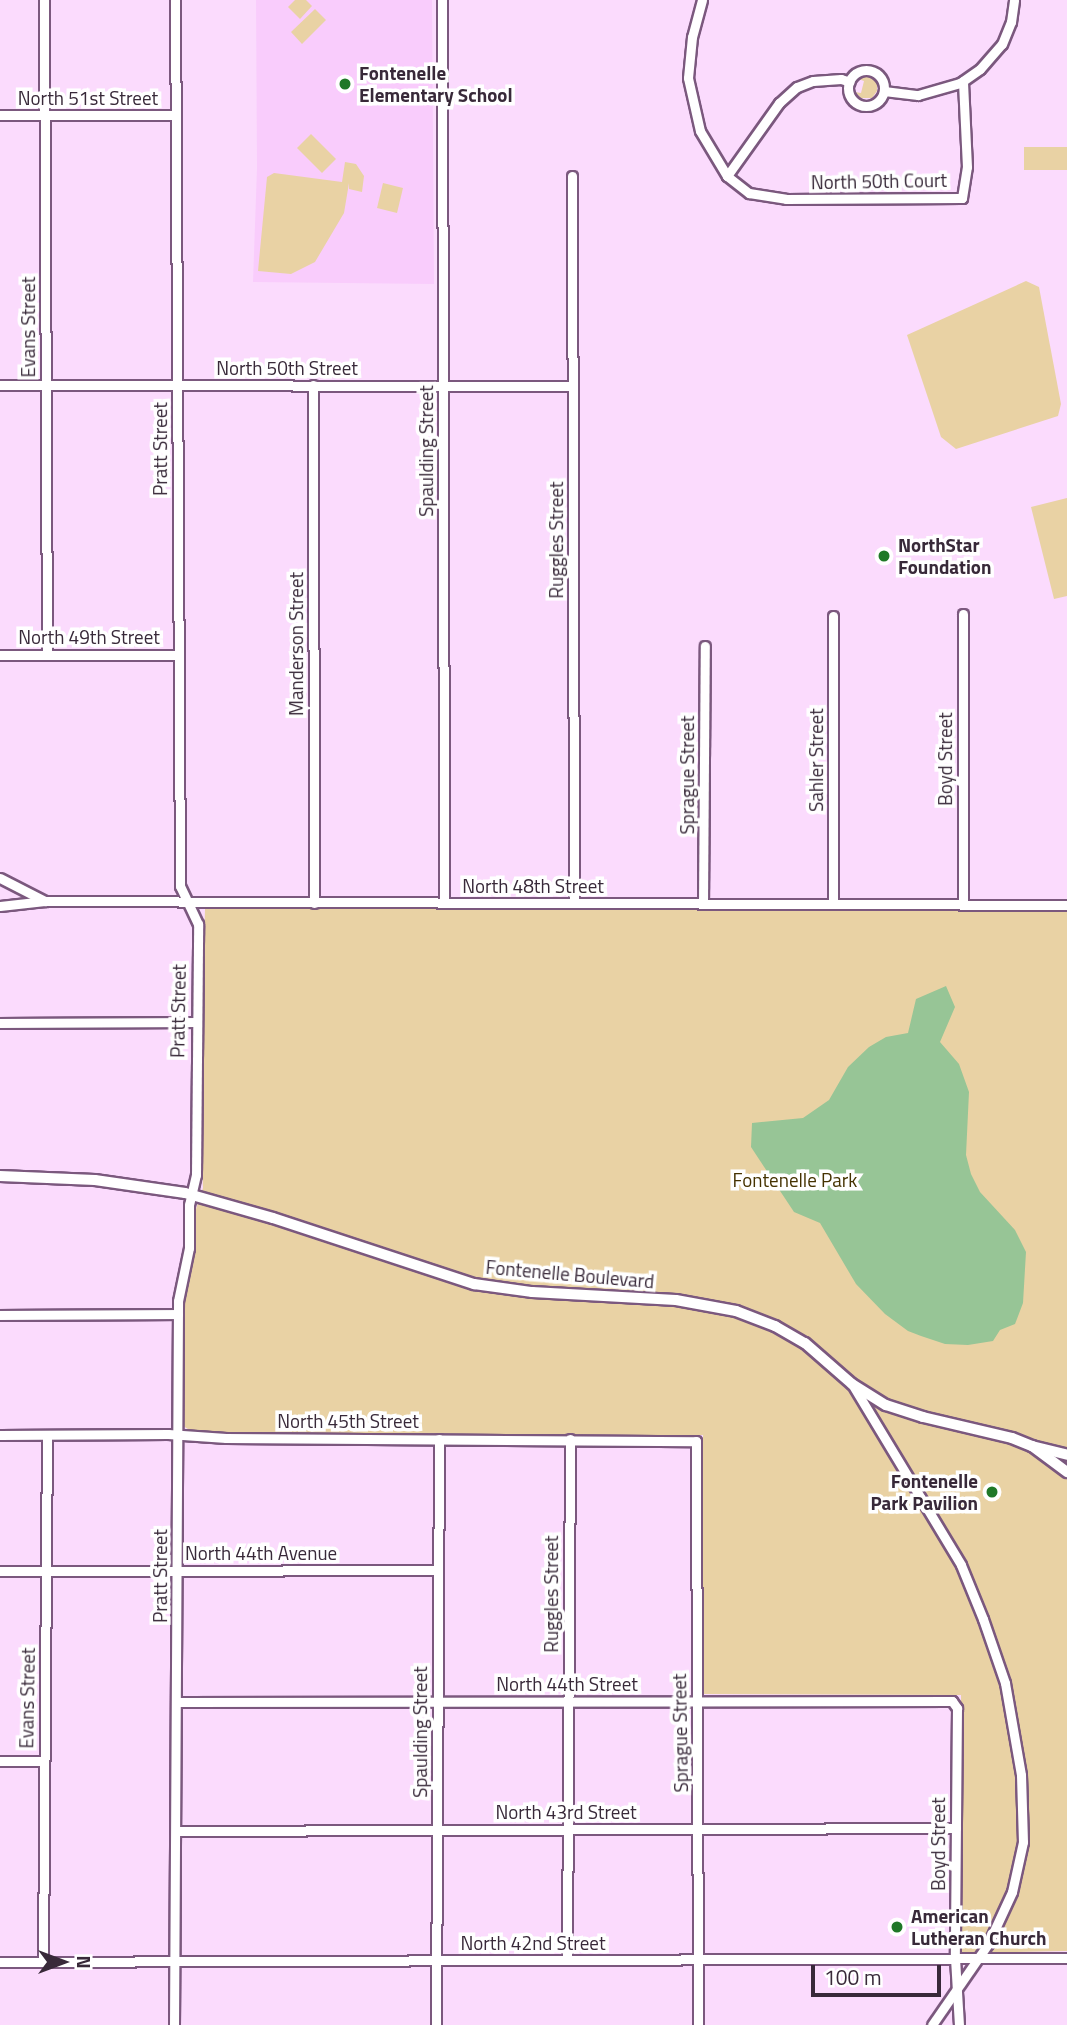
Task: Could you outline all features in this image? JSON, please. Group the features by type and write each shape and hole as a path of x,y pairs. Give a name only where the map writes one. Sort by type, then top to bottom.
{"main road":[{"name":"Fontenelle Boulevard","path":"0,1176 95,1180 192,1195 474,1284 532,1292 676,1300 736,1311 775,1325 805,1343 852,1384 886,1405 923,1418 998,1434 1067,1455"},
{"name":"Fontenelle Boulevard","path":"1032,1446 1067,1472"}],"street":[{"name":"Evans Street","path":"44,0 47,655"},
{"name":"Pratt Street","path":"174,2025 178,1314 180,1286 189,1248 196,1175 195,1022 198,923 180,886 175,0"},
{"name":"Spaulding Street","path":"442,0 444,903"},
{"path":"702,0 692,37 688,78 700,131 727,176 779,103 797,87 813,81 841,79 850,82"},
{"path":"884,91 918,95 934,93 963,81 980,69 1002,44 1011,22 1014,0"},
{"path":"870,70 883,80 884,91 875,104 860,105 851,97 850,82 859,72 870,70"},
{"name":"North 50th Court","path":"727,176 749,193 786,200 962,198 967,167 963,81"},
{"name":"North 51st Street","path":"0,115 176,115"},
{"name":"Ruggles Street","path":"572,176 574,903"},
{"name":"North 50th Street","path":"0,385 573,386"},
{"name":"Manderson Street","path":"313,385 314,902"},
{"name":"Boyd Street","path":"963,614 963,904"},
{"name":"Sahler Street","path":"833,616 833,904"},
{"name":"Sprague Street","path":"703,904 705,646"},
{"name":"North 49th Street","path":"0,655 179,655"},
{"path":"0,878 45,901"},
{"name":"North 48th Street","path":"0,906 45,901 1067,905"},
{"path":"0,1023 195,1022"},
{"path":"0,1315 178,1314"},
{"path":"852,1384 961,1565 996,1654 1011,1711 1023,1792 1021,1851 1012,1892 979,1958 932,2025"},
{"path":"875,1423 878,1412 886,1405"},
{"name":"North 45th Street","path":"0,1435 696,1441"},
{"name":"Evans Street","path":"43,1962 47,1435"},
{"name":"Ruggles Street","path":"567,1960 570,1438"},
{"name":"Spaulding Street","path":"436,2025 439,1439"},
{"name":"Sprague Street","path":"696,1441 698,2025"},
{"name":"North 44th Avenue","path":"0,1571 438,1570"},
{"name":"North 44th Street","path":"177,1702 948,1700 956,1706"},
{"name":"Boyd Street","path":"956,1706 955,1958 959,2025"},
{"path":"0,1761 44,1761"},
{"name":"North 43rd Street","path":"176,1830 956,1828"},
{"name":"North 42nd Street","path":"0,1962 1067,1958"}],"shaded area":[{"name":"Fontenelle Elementary School","path":"256,0 432,0 434,284 253,282 257,168"},
{"path":"946,986 955,1007 940,1042 959,1064 969,1092 966,1155 971,1174 980,1192 1015,1230 1026,1252 1023,1303 1015,1324 1000,1330 993,1341 968,1345 945,1344 921,1336 908,1331 885,1314 856,1284 820,1223 794,1212 751,1147 752,1123 803,1118 829,1100 848,1067 869,1047 886,1037 908,1033 916,999"}],"green space":[{"path":"295,0 306,0 312,6 300,19 288,7"},
{"path":"315,9 326,20 302,44 291,32"},
{"path":"870,77 877,83 877,91 872,98 861,98 855,92 861,93 864,81 858,79"},
{"path":"311,134 336,159 322,173 297,148"},
{"path":"1024,147 1067,147 1067,170 1024,170"},
{"path":"345,162 356,164 364,176 362,192 349,189 349,183 344,213 315,262 291,274 258,271 267,177 274,173 342,182"},
{"path":"383,183 403,188 397,213 377,208"},
{"path":"1026,281 1039,287 1061,404 1058,416 956,449 941,437 907,335"},
{"path":"1067,498 1067,596 1054,599 1031,507"},
{"name":"Fontenelle Park","path":"577,906 1067,909 1067,1951 960,1953 961,1695 703,1694 703,1435 298,1440 297,1434 193,1432 183,1426 181,1319 196,1209 203,1188 200,1111 205,909"}],"place":[{"name":"Fontenelle Elementary School","path":"345,84"},
{"name":"NorthStar Foundation","path":"884,556"},
{"name":"Fontenelle Park Pavilion","path":"992,1492"},
{"name":"American Lutheran Church","path":"897,1927"}]}
